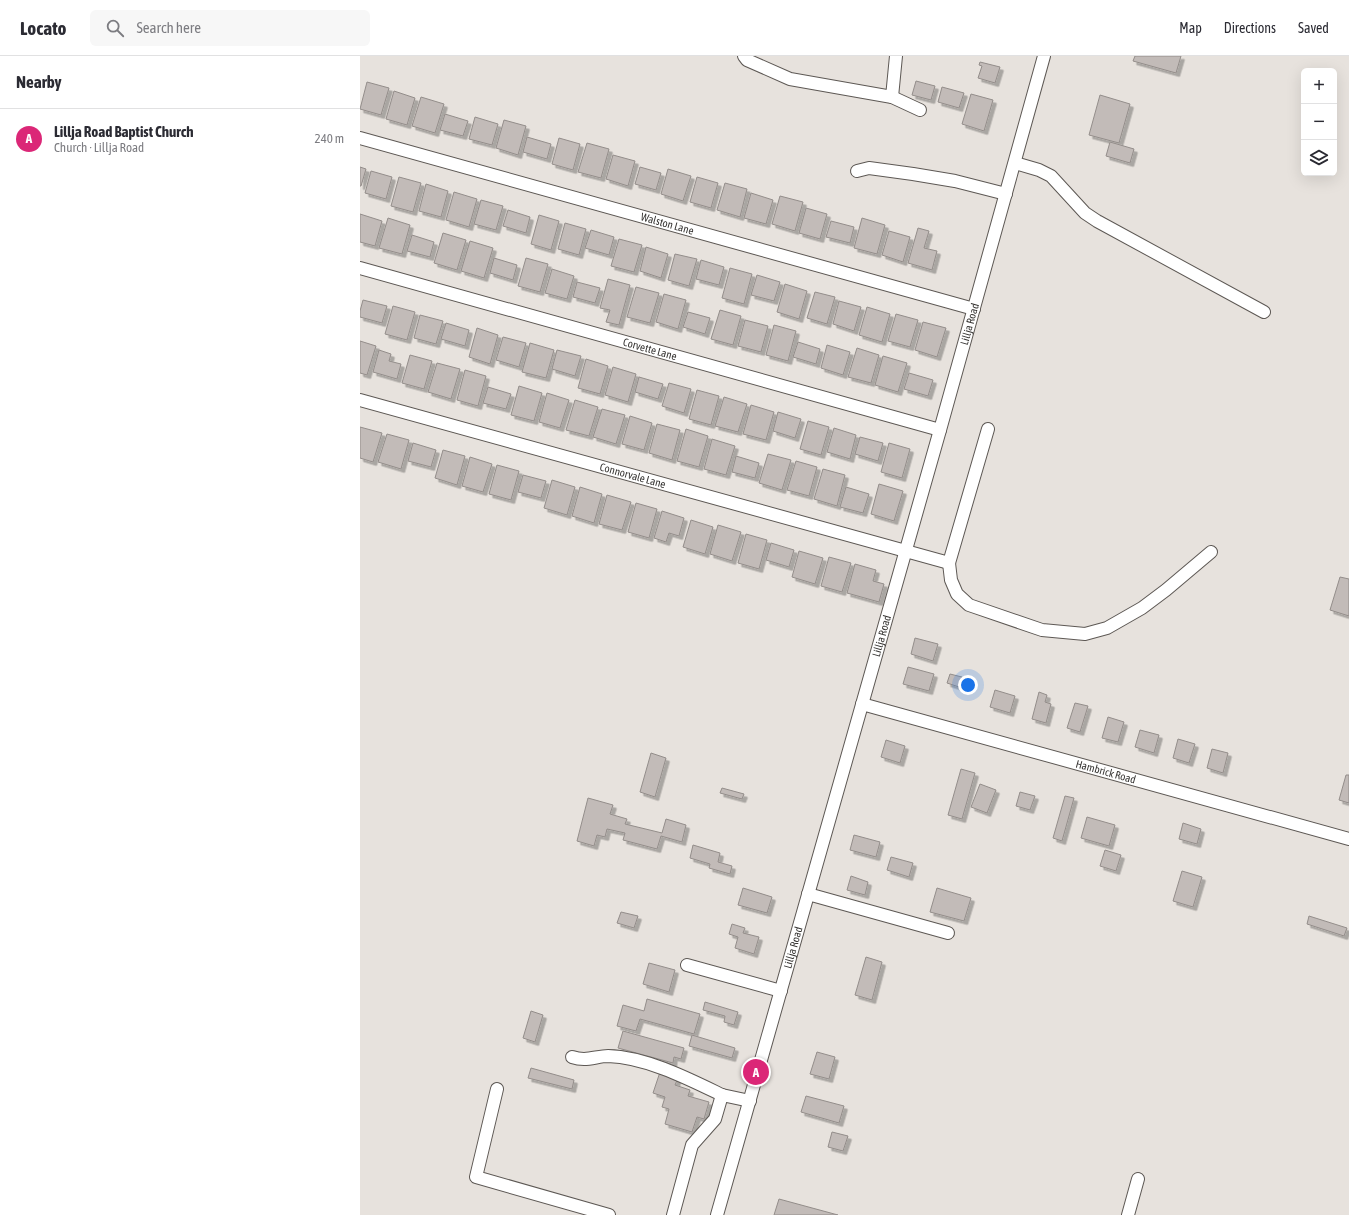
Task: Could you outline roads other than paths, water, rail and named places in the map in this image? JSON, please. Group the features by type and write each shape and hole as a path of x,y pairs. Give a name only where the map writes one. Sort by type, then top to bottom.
{"street":[{"path":"744,56 747,60 790,79 892,97 920,110"},
{"path":"892,97 896,56"},
{"name":"Lillja Road","path":"718,1215 1044,56"},
{"name":"Walston Lane","path":"360,138 974,309"},
{"path":"1015,163 1038,170 1051,176 1085,213 1097,221 1264,312"},
{"path":"857,171 869,168 913,174 955,181 1006,194"},
{"name":"Corvette Lane","path":"360,268 940,430"},
{"name":"Connorvale Lane","path":"360,400 949,563"},
{"path":"988,429 949,563 951,580 957,594 969,605 1042,630 1085,634 1107,628 1142,608 1166,590 1210,552"},
{"name":"Hambrick Road","path":"862,704 1349,839"},
{"path":"808,894 948,933"},
{"path":"687,965 781,991"},
{"path":"572,1057 584,1059 608,1056 629,1058 690,1079 722,1095 750,1101"},
{"path":"497,1089 476,1177 609,1215"},
{"path":"673,1215 692,1145 715,1119 722,1095"},
{"path":"1128,1215 1138,1179"}],"place":[{"name":"Lillja Road Baptist Church","path":"756,1072"}]}
